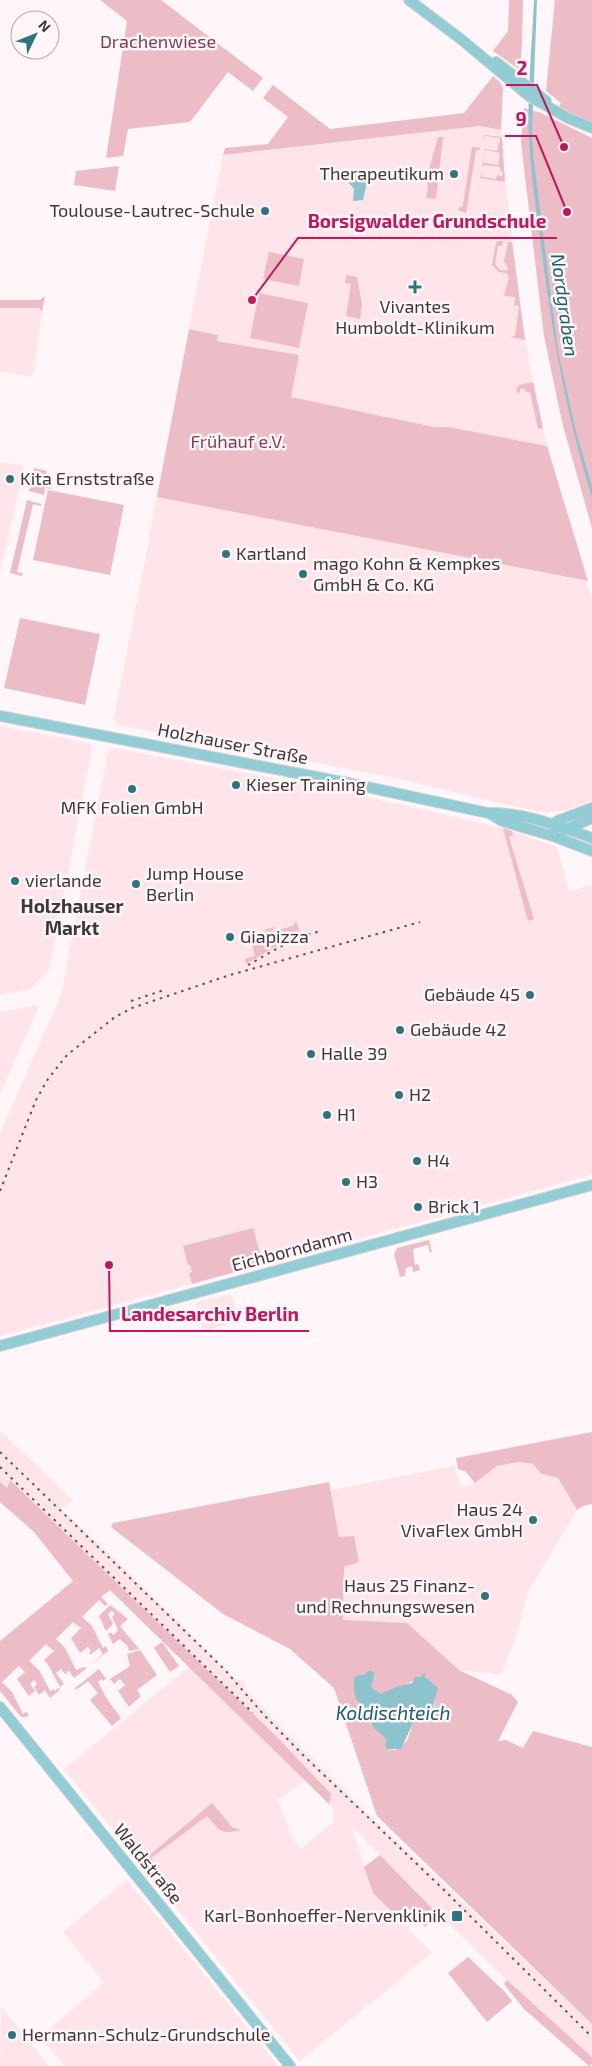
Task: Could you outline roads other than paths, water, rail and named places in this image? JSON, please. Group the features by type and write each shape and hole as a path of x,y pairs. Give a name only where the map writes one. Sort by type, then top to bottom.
{"main road":[{"path":"409,0 462,40 492,59 525,88 558,112 592,128"},
{"name":"Holzhauser Straße","path":"0,716 488,812 504,812 555,825 592,838"},
{"path":"553,836 555,825 558,821 592,808"},
{"name":"Holzhauser Straße","path":"488,812 502,821 553,836 592,851"},
{"path":"553,836 592,818"},
{"name":"Eichborndamm","path":"0,1346 592,1185"},
{"name":"Waldstraße","path":"0,1707 290,2066"}],"water":[{"path":"534,0 537,0 532,131 533,154 558,351 576,432 592,487 592,497 567,404 550,309 534,192 530,153 529,88"},
{"path":"353,173 364,175 368,178 363,200 353,201 354,189 345,178"},
{"name":"Koldischteich","path":"370,1670 374,1673 372,1688 381,1694 396,1687 412,1683 415,1677 420,1677 425,1672 425,1677 438,1688 432,1710 426,1716 413,1723 401,1749 386,1749 385,1744 387,1740 373,1727 371,1722 366,1720 365,1707 359,1703 356,1697 354,1678 358,1675 364,1675"}],"railway":[{"path":"0,1191 36,1100 48,1079 67,1055 115,1017 132,1008 230,975 420,922"},
{"path":"248,965 294,939 320,931"},
{"path":"131,1001 164,990"},
{"path":"0,1452 225,1670 264,1715 304,1756 443,1889 592,2037"},
{"path":"0,1467 253,1713"}],"place":[{"name":"2","path":"564,147"},
{"name":"Therapeutikum","path":"454,174"},
{"name":"Toulouse-Lautrec-Schule","path":"265,211"},
{"name":"9","path":"567,212"},
{"name":"Vivantes Humboldt-Klinikum","path":"415,287"},
{"name":"Borsigwalder Grundschule","path":"252,300"},
{"name":"Kita Ernststraße","path":"10,479"},
{"name":"Kartland","path":"226,554"},
{"name":"mago Kohn & Kempkes GmbH & Co. KG","path":"303,574"},
{"name":"Kieser Training","path":"236,785"},
{"name":"MFK Folien GmbH","path":"132,789"},
{"name":"vierlande","path":"15,881"},
{"name":"Jump House Berlin","path":"136,884"},
{"name":"Giapizza","path":"230,937"},
{"name":"Gebäude 45","path":"530,995"},
{"name":"Gebäude 42","path":"400,1030"},
{"name":"Halle 39","path":"311,1054"},
{"name":"H2","path":"399,1095"},
{"name":"H1","path":"327,1115"},
{"name":"H4","path":"417,1161"},
{"name":"H3","path":"346,1182"},
{"name":"Brick 1","path":"418,1207"},
{"name":"Landesarchiv Berlin","path":"109,1265"},
{"name":"Haus 24 VivaFlex GmbH","path":"533,1520"},
{"name":"Haus 25 Finanz- und Rechnungswesen","path":"485,1596"},
{"name":"Karl-Bonhoeffer-Nervenklinik","path":"457,1916"},
{"name":"Hermann-Schulz-Grundschule","path":"12,2035"}],"district":[{"name":"Holzhauser Markt","path":"72,917"}],"park label":[{"name":"Drachenwiese","path":"158,42"},
{"name":"Frühauf e.V.","path":"238,442"}],"water label":[{"name":"Nordgraben","path":"565,305"}]}
